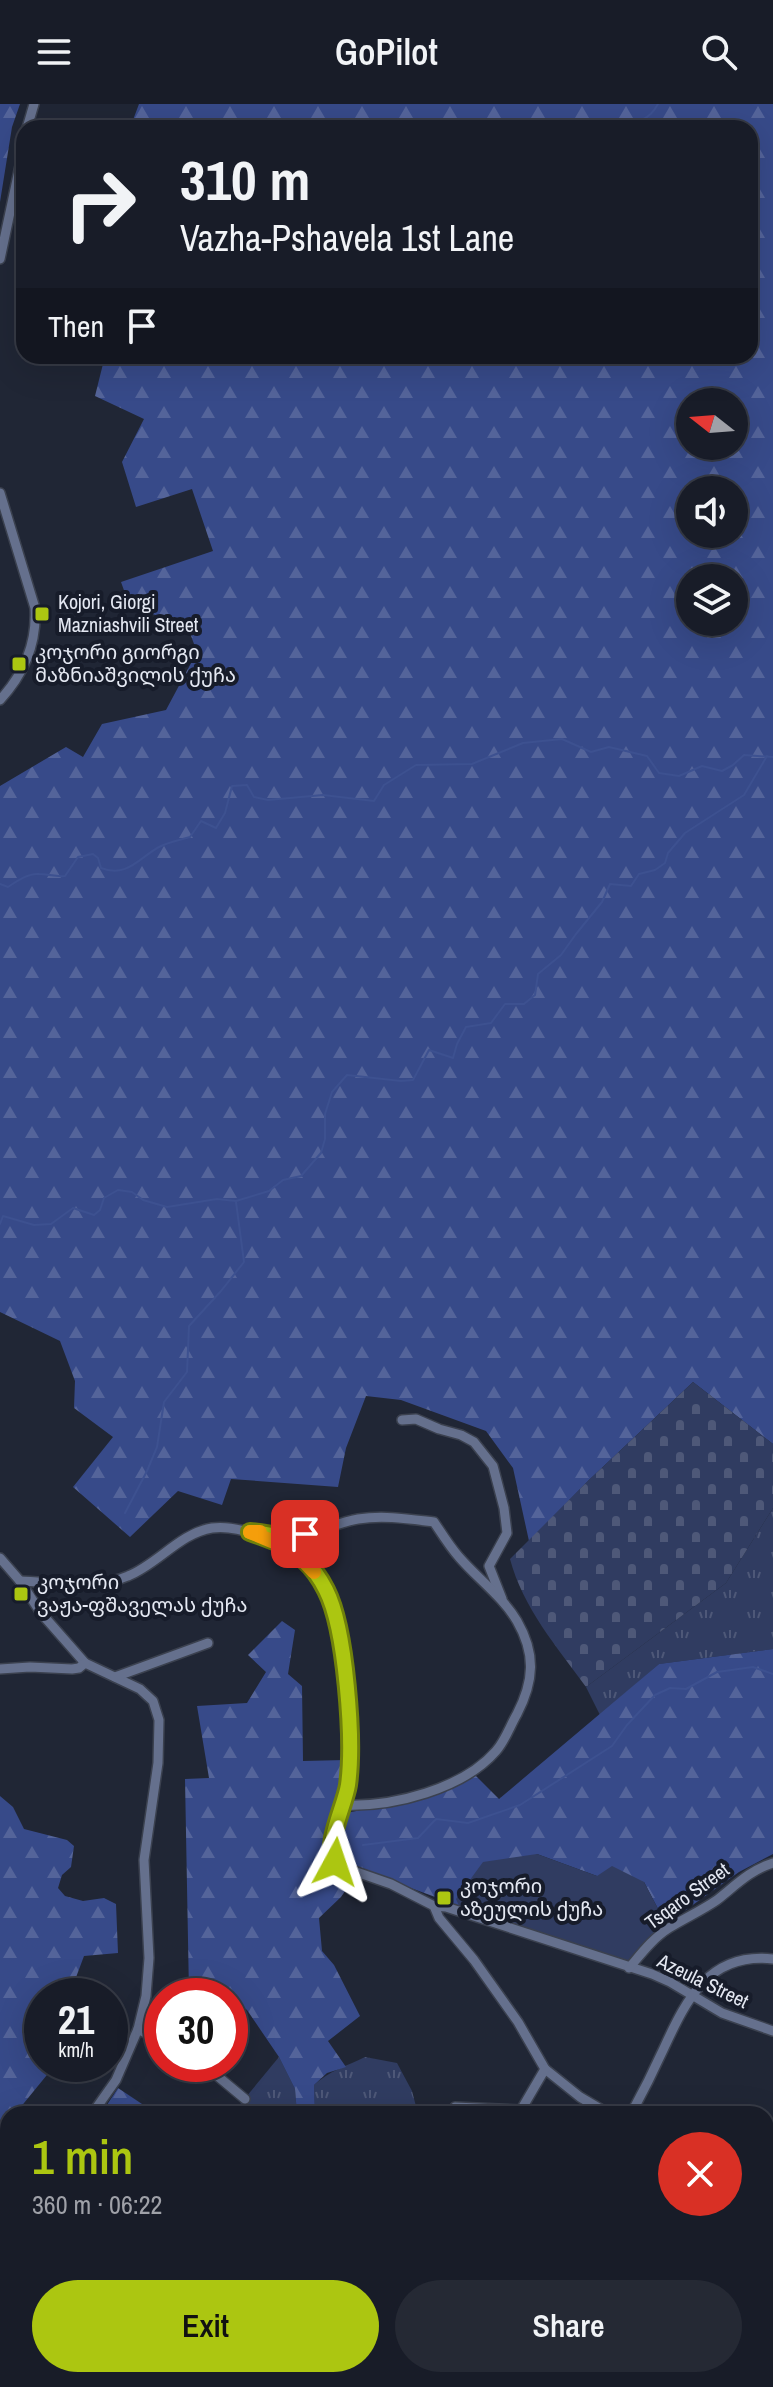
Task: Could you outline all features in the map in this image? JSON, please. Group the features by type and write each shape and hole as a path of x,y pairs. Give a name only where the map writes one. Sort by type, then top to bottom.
{"street":[{"path":"0,259 16,184"},
{"path":"0,493 22,560 36,622 34,640 25,665 11,689 0,700"},
{"path":"402,1420 416,1419 461,1435 474,1442 493,1466 507,1533 489,1566 504,1605"},
{"path":"20,1581 100,1584 128,1576 186,1539 214,1527 262,1532 290,1539 357,1519 398,1517 434,1522 457,1555 517,1621 532,1664 524,1700 498,1749 479,1767 448,1785 368,1806 344,1805 350,1761 350,1728 340,1639 333,1608 326,1591 307,1563 293,1550 250,1532"},
{"path":"0,1558 41,1613 85,1663 140,1689 153,1701 159,1720 158,1763 144,1860 149,1958 146,1996 138,2029 116,2080 98,2106"},
{"path":"115,1677 208,1643"},
{"path":"0,1669 72,1669 85,1663"},
{"name":"Azeula Street","path":"344,1805 331,1848 331,1856 342,1867 391,1884 434,1906 446,1907 670,1982 722,2013 773,2031"},
{"name":"Tsqaro Street","path":"629,1968 658,1936 717,1899 743,1877 773,1863"},
{"path":"434,1906 439,1918 474,1960 518,2022 545,2069 595,2106"},
{"path":"635,2106 681,2010 714,1971 728,1963 752,1957 773,1959"},
{"path":"138,2029 144,2032"},
{"path":"523,2106 545,2069"},
{"path":"225,2082 245,2099"}],"green space":[{"path":"0,104 20,104 12,127 0,202"},
{"path":"139,104 773,104 773,1444 693,1382 529,1541 513,1468 486,1431 401,1400 366,1396 346,1448 338,1487 231,1479 222,1505 178,1491 130,1537 73,1487 113,1437 74,1408 75,1381 60,1341 0,1312 0,786 66,747 83,757 102,724 166,710 197,652 187,625 130,607 121,582 213,551 192,489 136,507 122,462 144,419 95,396 103,364 758,364 758,120 133,120"},
{"path":"693,1382 773,1444 773,1508 726,1583 586,1687 532,1610 510,1559"},
{"path":"773,1508 773,1649 659,1664 600,1715 586,1687 726,1583"},
{"path":"282,1621 295,1630 288,1674 302,1686 303,1761 346,1760 337,1817 321,1851 329,1866 354,1878 341,1897 319,1918 322,1951 334,1965 360,2016 328,2041 346,2067 327,2073 314,2085 315,2106 296,2106 295,2089 279,2057 248,2011 248,1978 189,1978 185,1779 209,1778 197,1706 247,1703 266,1672 248,1655"},
{"path":"773,1649 773,1854 739,1872 666,1924 644,1882 597,1876 537,1854 460,1908 346,1864 337,1855 337,1840 347,1813 439,1793 475,1775 499,1799 659,1664"},
{"path":"0,1796 13,1807 24,1829 67,1840 74,1846 71,1867 62,1875 58,1888 65,1896 83,1901 104,1898 116,1904 118,1953 84,1956 76,1978 24,1978 24,2082 41,2082 22,2106 0,2106"},
{"path":"537,1854 597,1876 612,1866 644,1882 666,1924 628,1963 460,1908 456,1899 483,1862"},
{"path":"279,2057 295,2089 296,2106 239,2106"},
{"path":"365,2057 397,2063 412,2091 416,2106 315,2106 314,2085 332,2072"},
{"path":"118,2088 145,2106 106,2106"}],"waterway":[{"path":"641,120 658,104"},
{"path":"0,884 8,887 35,874 65,876 78,857 93,854 101,868 126,869 163,845 190,837 201,821 216,828 225,813 232,786 247,785 254,797 268,800 323,795 374,801 384,785 416,765 472,764 523,743 562,739 591,752 609,747 647,756 659,773 679,776 702,766 722,771 744,755 773,757"},
{"path":"0,1224 3,1216 34,1225 51,1224 73,1208 94,1215 100,1210 104,1198 118,1190 132,1192 143,1200 167,1207 217,1199 236,1201 269,1191 283,1180 301,1176 321,1153 325,1139 325,1114 332,1092 347,1075 413,1080 429,1050 453,1058 466,1027 491,1023 505,1004 524,1004 535,995 538,974 561,955 602,902 610,884 631,886 639,874 655,870 665,863 668,853 685,833 744,795 767,756"},
{"path":"125,1513 157,1447 164,1402 187,1372 189,1326 244,1262 236,1202"},
{"path":"363,1845 418,1838 436,1819 468,1823 520,1805 612,1746 655,1695 670,1688 686,1689 717,1672 753,1667 773,1674"}],"slow traffic":[{"path":"260,1532 250,1532 293,1550 314,1572"}],"place":[{"name":"Kojori, Giorgi Mazniashvili Street","path":"42,614"},
{"name":"კოჯორი გიორგი მაზნიაშვილის ქუჩა","path":"19,664"},
{"name":"კოჯორი ვაჟა-ფშაველას ქუჩა","path":"21,1594"},
{"name":"კოჯორი აზეულის ქუჩა","path":"444,1898"}],"route":[{"path":"305,1534 290,1539 250,1532 293,1550 307,1563 326,1591 333,1608 350,1728 348,1787 331,1848 335,1862"}]}
